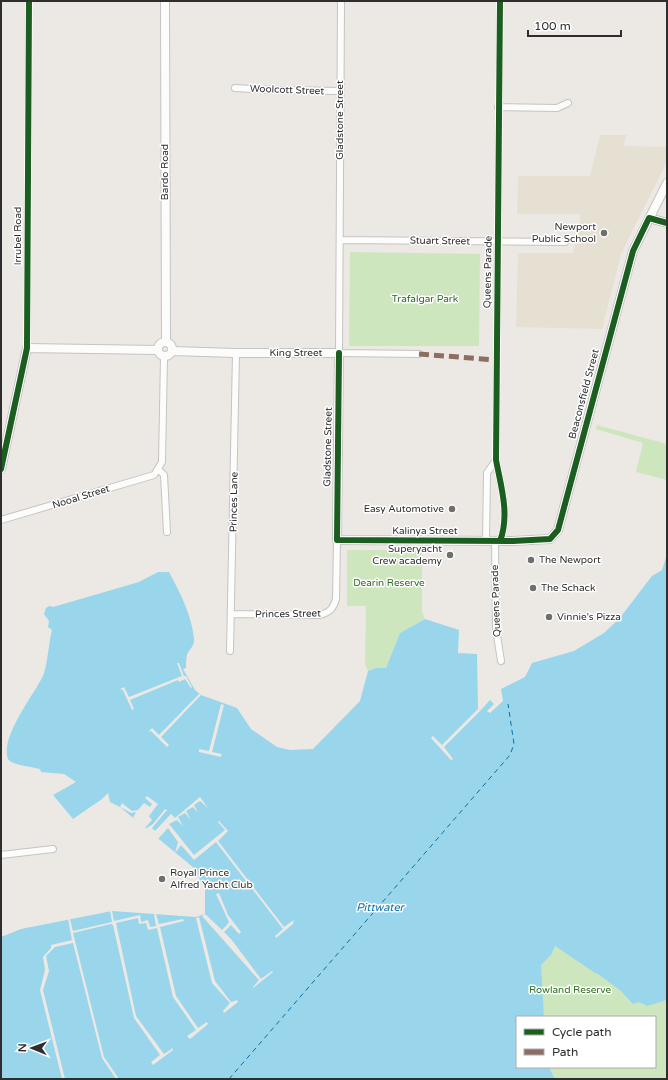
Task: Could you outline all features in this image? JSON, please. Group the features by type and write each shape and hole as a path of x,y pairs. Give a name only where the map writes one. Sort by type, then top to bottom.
{"street":[{"name":"Irrubel Road","path":"1,469 27,348 29,1"},
{"name":"Bardo Road","path":"165,1 166,342"},
{"name":"Gladstone Street","path":"336,599 340,240 339,91 341,1"},
{"name":"Queens Parade","path":"500,1 496,460 504,495 503,533 498,541 495,622 501,661"},
{"name":"Woolcott Street","path":"235,88 339,91"},
{"path":"498,107 557,108 568,103"},
{"name":"Beaconsfield Street","path":"513,541 547,540 554,536 558,530 633,251 667,183"},
{"path":"649,218 667,223"},
{"name":"Stuart Street","path":"340,240 565,242"},
{"path":"166,342 170,344 172,350 170,354 164,357 160,355 158,350 161,343 166,342"},
{"path":"27,348 158,350"},
{"name":"King Street","path":"172,350 236,353 419,354"},
{"name":"Princes Lane","path":"230,651 232,614 236,353"},
{"path":"164,357 162,462 159,470 164,476 167,532"},
{"name":"Queens Parade","path":"486,541 487,473 496,460"},
{"name":"Nooal Street","path":"1,520 154,475 159,470"},
{"name":"Kalinya Street","path":"337,540 513,541"},
{"name":"Princes Street","path":"232,614 320,615 328,613 334,607 336,599"},
{"path":"1,855 53,849"}],"shaded area":[{"name":"Newport Public School","path":"600,135 627,135 623,146 667,147 667,162 621,254 602,329 516,327 518,253 573,253 581,214 517,214 518,176 590,176"}],"green space":[{"name":"Trafalgar Park","path":"350,252 480,254 479,346 349,346"},
{"path":"597,425 667,444 667,480 636,472 643,443 596,429"},
{"name":"Dearin Reserve","path":"347,550 422,550 422,611 425,619 400,633 386,668 376,668 368,671 365,664 366,606 347,606"},
{"name":"Rowland Reserve","path":"555,946 655,1003 667,1000 667,1079 555,1079 550,1068 656,1068 656,1016 544,1016 537,965 549,957"}],"water":[{"name":"Pittwater","path":"667,554 667,1000 647,1006 639,1002 633,1004 621,991 555,946 551,955 541,965 544,1016 516,1016 516,1068 550,1068 555,1079 1,1079 1,937 21,929 112,911 196,917 205,914 205,889 194,868 120,807 110,802 108,793 102,799 73,819 53,795 76,782 64,774 41,772 40,769 13,763 8,759 7,750 13,729 44,674 52,630 48,627 49,621 44,614 46,608 139,582 158,572 169,572 185,604 193,630 194,644 187,655 186,668 183,669 195,690 201,695 237,708 251,729 277,747 290,750 313,749 360,701 368,671 376,668 386,668 400,633 425,619 459,630 458,653 477,654 478,709 481,710 490,700 494,704 487,711 490,713 503,701 501,689 525,677 532,663 574,651 604,633 619,619 652,576 662,570"}],"pier":[{"path":"177,663 179,663 184,676 186,676 192,687 191,688 185,679 179,682 178,680 130,700 134,709 132,710 123,690 120,689 124,687 129,697 182,676"},
{"path":"199,694 201,695 161,737 169,745 167,747 151,731 148,732 152,728 159,735"},
{"path":"221,704 224,705 212,752 222,754 221,757 199,752 199,749 209,751"},
{"path":"478,709 481,710 444,747 453,759 451,760 431,738 433,736 442,745"},
{"path":"147,796 158,804 149,816 152,820 145,828 133,818 136,812 131,813 120,807 122,803 132,811 138,810 144,803 150,807 152,804 145,798"},
{"path":"200,797 208,808 200,801 194,805 198,813 193,807 186,811 191,820 185,813 178,817 183,826 177,820 169,824 194,855 225,830 218,822 219,821 228,831 218,841 284,927 294,920 293,924 276,938 275,936 283,929 216,842 194,860 181,845 175,853 178,842 168,828 158,839 145,829 153,824 165,809 167,810 152,828 155,831 171,814 175,818"},
{"path":"219,893 228,915 241,932 239,934 231,925 224,932 261,979 272,971 273,972 253,988 259,980 202,916 205,914 222,930 227,925 229,922 216,894"},
{"path":"110,911 112,911 114,921 140,915 141,922 148,920 150,927 156,926 154,914 156,914 159,924 183,919 184,921 160,927 176,996 198,1028 207,1022 208,1024 190,1039 187,1036 196,1030 173,997 157,928 148,930 146,923 139,924 138,918 116,923 136,1016 164,1054 173,1048 173,1050 153,1065 151,1062 160,1055 134,1018 113,925 111,924 73,933 104,1057 119,1079 116,1079 102,1058 73,943 55,947 46,956 49,971 43,990 65,1079 62,1079 40,990 45,970 43,957 51,948 51,945 72,940 68,919 70,919 73,931 112,922"},
{"path":"199,917 215,981 231,1002 237,1000 238,1002 224,1013 223,1011 230,1003 212,983 196,918"}],"ferry route":[{"path":"229,1079 510,755 514,744 508,704"}],"marked path":[{"path":"419,354 496,360"}],"cycle path":[{"path":"1,469 27,348 29,1"},
{"path":"500,1 496,460 504,500 504,521 500,541"},
{"path":"339,353 337,540 513,541 550,539 558,530 633,251 649,218 667,223"}],"place":[{"name":"Newport Public School","path":"604,233"},
{"name":"Easy Automotive","path":"452,509"},
{"name":"Superyacht Crew academy","path":"450,555"},
{"name":"The Newport","path":"531,560"},
{"name":"The Schack","path":"533,588"},
{"name":"Vinnie’s Pizza","path":"549,617"},
{"name":"Royal Prince Alfred Yacht Club","path":"162,879"}]}
